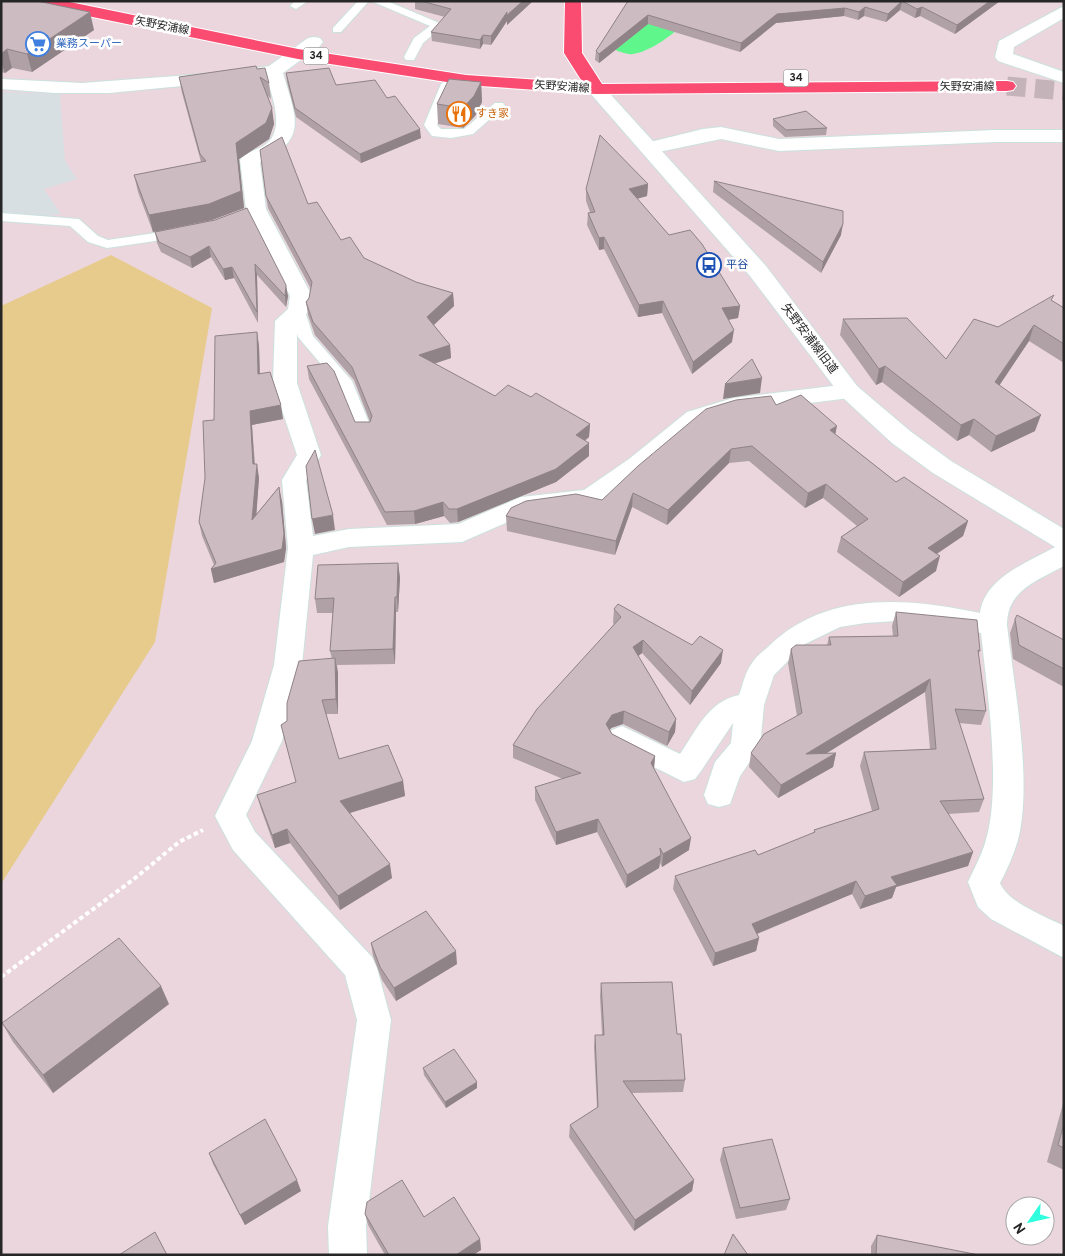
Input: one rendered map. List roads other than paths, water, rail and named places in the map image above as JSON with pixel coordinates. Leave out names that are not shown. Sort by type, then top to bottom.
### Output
[{"type":"main road","name":"矢野安浦線","points":[[39,1],[298,54],[450,78],[1007,86],[624,71]]},
{"type":"main road","name":"矢野安浦線","points":[[119,1],[314,42],[481,68],[570,70]]},
{"type":"main road","points":[[573,1],[573,53],[570,70],[600,80]]},
{"type":"street","points":[[1064,11],[1005,45],[1004,57],[1064,78]]},
{"type":"street","points":[[1,84],[26,88],[141,86],[274,71],[314,42]]},
{"type":"street","points":[[274,71],[286,124],[284,137],[276,147],[250,160],[252,169],[248,212],[301,296],[298,311],[286,321],[284,383],[308,456],[294,480],[301,548],[288,664],[267,742],[230,816],[244,841],[360,968],[374,1020],[346,1226],[348,1255]]},
{"type":"street","name":"矢野安浦線旧道","points":[[600,80],[648,148],[758,271],[849,391],[901,437],[942,467],[990,498],[1064,541]]},
{"type":"street","points":[[648,148],[703,135],[721,133],[779,145],[996,136],[1064,136]]},
{"type":"street","points":[[301,548],[349,538],[462,533],[521,506],[590,498],[638,465],[695,417],[733,406],[849,391]]},
{"type":"street","points":[[1064,554],[1014,583],[1000,596],[994,609],[993,625],[997,653],[1005,765],[1006,819],[995,863],[984,882],[989,896],[1002,908],[1064,943]]},
{"type":"street","points":[[718,795],[726,771],[745,747],[750,705],[762,670],[795,637],[810,628],[835,618],[865,612],[896,612],[993,625]]},
{"type":"street","points":[[622,738],[684,770],[694,759],[718,720],[732,708],[750,705]]},
{"type":"lane","points":[[337,30],[364,1]]},
{"type":"lane","points":[[376,1],[438,25],[418,41],[410,57]]},
{"type":"lane","points":[[450,78],[430,125],[433,130],[457,135],[471,132],[478,127],[483,117],[499,106]]},
{"type":"lane","points":[[1,217],[74,222],[93,239],[107,244],[197,230]]},
{"type":"lane","points":[[298,311],[306,337],[344,381],[364,430]]},
{"type":"waterway","points":[[631,43],[655,29],[687,1]]},
{"type":"tunnel","points":[[1007,86],[1064,91]]},
{"type":"place","name":"業務スーパー","points":[[38,44]]},
{"type":"place","name":"すき家","points":[[459,114]]},
{"type":"place","name":"平谷","points":[[709,265]]}]
